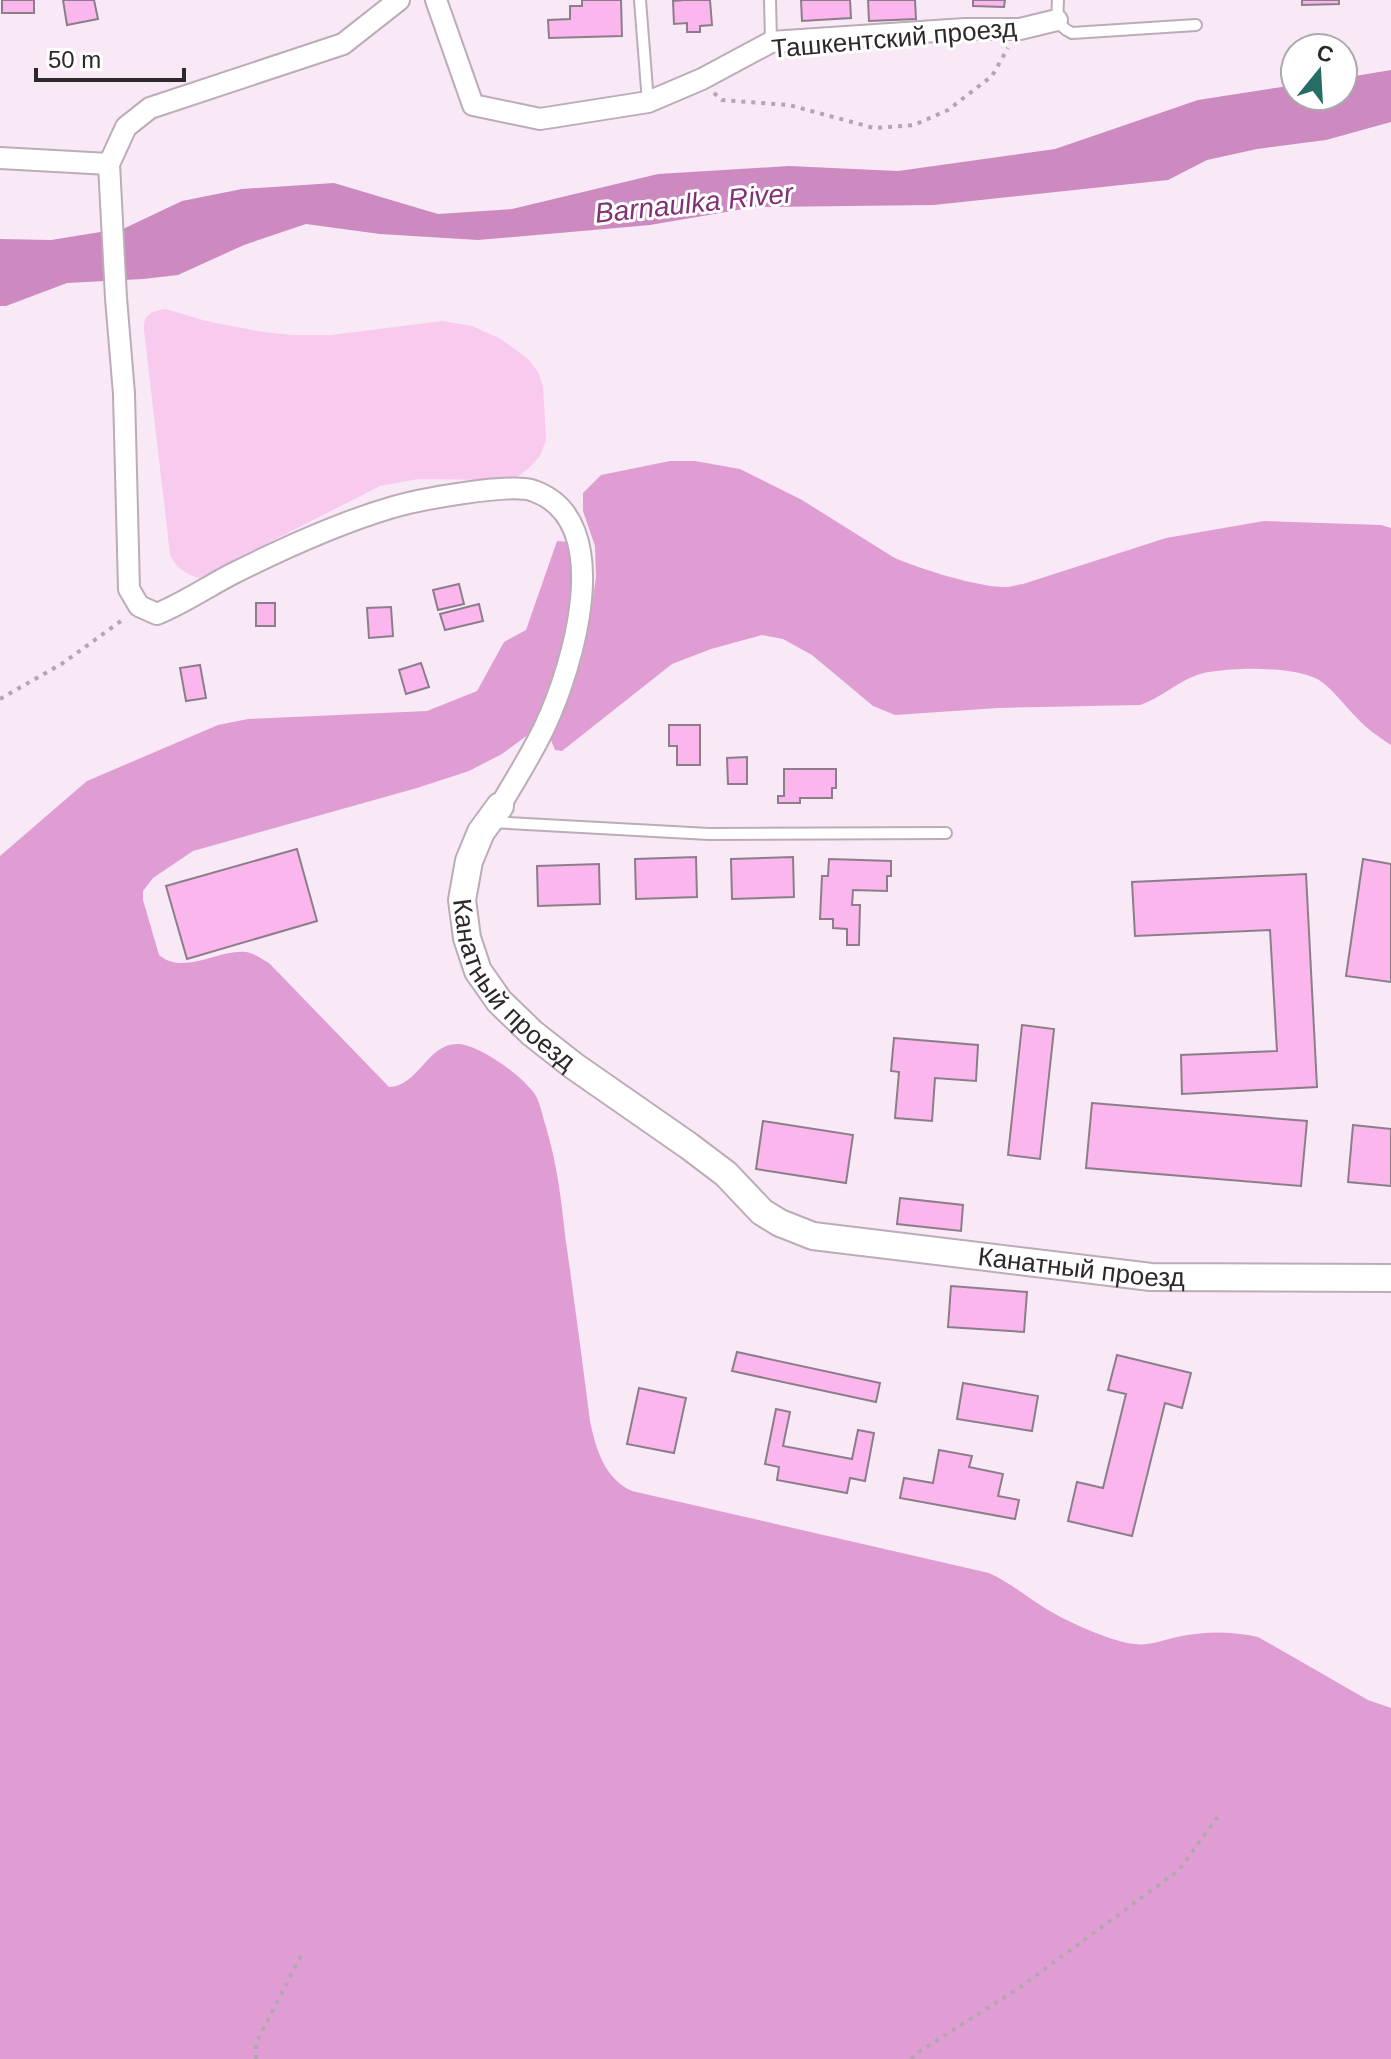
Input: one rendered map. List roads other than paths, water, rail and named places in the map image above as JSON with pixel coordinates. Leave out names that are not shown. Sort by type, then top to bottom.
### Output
[{"type":"street","points":[[0,158],[109,164],[126,127],[150,108],[343,44],[399,0]]},
{"type":"street","name":"Ташкентский проезд","points":[[436,0],[473,105],[540,119],[648,102],[702,79],[771,42],[965,29],[1020,29],[1058,10]]},
{"type":"street","name":"Канатный проезд","points":[[109,164],[124,394],[129,589],[139,606],[157,614],[177,606],[231,574],[321,534],[391,508],[447,497],[510,488],[533,490],[557,504],[575,527],[582,557],[581,597],[566,672],[545,727],[481,832],[469,861],[462,900],[467,938],[478,971],[499,1001],[532,1033],[726,1174],[762,1212],[813,1236],[1151,1277],[1391,1278]]},
{"type":"lane","points":[[640,0],[648,102]]},
{"type":"lane","points":[[770,0],[771,42]]},
{"type":"lane","points":[[1058,10],[1060,26],[1072,33],[1196,25]]},
{"type":"lane","points":[[494,814],[709,834],[946,833]]},
{"type":"water","name":"Barnaulka River","points":[[1391,70],[1391,122],[1326,140],[1257,149],[1207,160],[1168,180],[934,205],[755,207],[650,225],[478,240],[380,234],[306,224],[244,245],[178,275],[67,283],[0,306],[0,239],[51,240],[125,228],[182,201],[242,189],[334,183],[438,214],[512,209],[658,174],[789,166],[898,171],[1055,149],[1198,100],[1279,87],[1279,112],[1359,112],[1359,75]]}]
